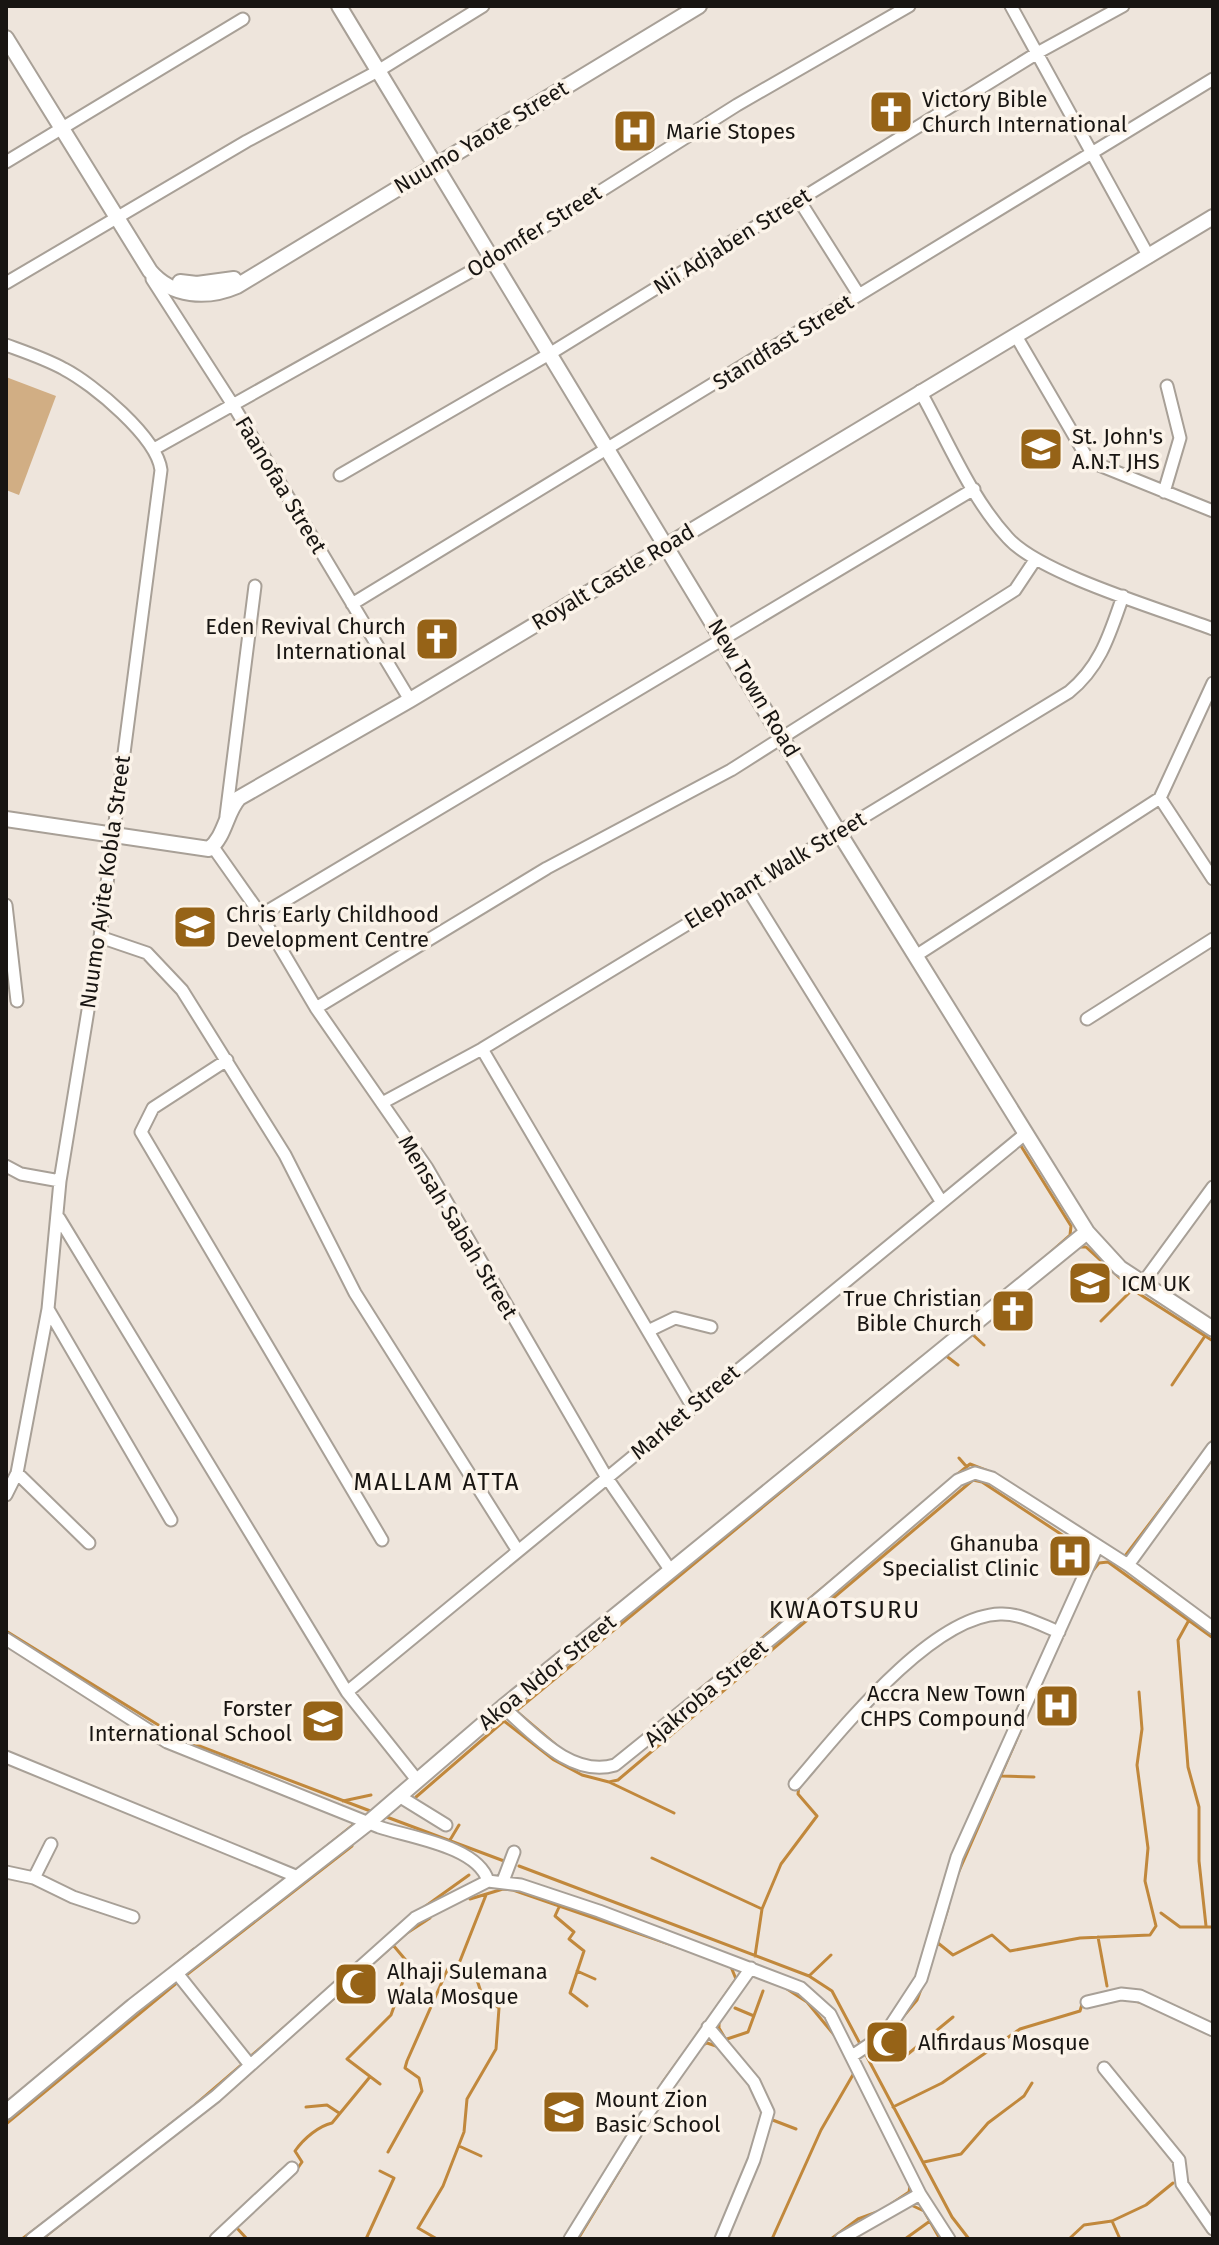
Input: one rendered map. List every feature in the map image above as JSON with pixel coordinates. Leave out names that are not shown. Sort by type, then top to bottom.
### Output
[{"type":"street","name":"New Town Road","points":[[339,6],[838,831],[1087,1232],[1104,1254],[1142,1284],[1213,1329]]},
{"type":"street","points":[[6,283],[247,141],[378,71],[483,6]]},
{"type":"street","name":"Nuumo Yaote Street","points":[[150,271],[171,288],[200,295],[226,291],[699,6]]},
{"type":"street","name":"Odomfer Street","points":[[154,449],[493,259],[737,105],[909,6]]},
{"type":"street","points":[[1011,6],[1093,150],[1149,257]]},
{"type":"street","name":"Nii Adjaben Street","points":[[340,475],[551,353],[1039,52],[1123,6]]},
{"type":"street","points":[[6,162],[243,19]]},
{"type":"street","points":[[6,38],[150,271]]},
{"type":"street","name":"Standfast Street","points":[[352,604],[1213,79]]},
{"type":"street","points":[[799,200],[859,295]]},
{"type":"street","name":"Royalt Castle Road","points":[[213,847],[226,817],[239,798],[410,700],[1213,217]]},
{"type":"street","name":"Nuumo Yaote Street","points":[[143,257],[162,273],[190,284],[221,282],[263,269]]},
{"type":"street","name":"Faanofaa Street","points":[[150,271],[410,700]]},
{"type":"street","points":[[1016,336],[1086,456],[1213,511]]},
{"type":"street","points":[[6,345],[64,369],[93,388],[154,449]]},
{"type":"street","points":[[1164,492],[1180,438],[1167,386]]},
{"type":"street","points":[[920,391],[974,489],[1008,538],[1035,560],[1213,629]]},
{"type":"street","name":"Nuumo Ayite Kobla Street","points":[[6,1495],[17,1473],[48,1309],[60,1181],[100,937],[143,591],[159,491],[160,460],[154,449]]},
{"type":"street","points":[[261,915],[488,776],[725,640],[974,489]]},
{"type":"street","points":[[316,1008],[547,868],[731,770],[781,735],[1015,590],[1035,560]]},
{"type":"street","points":[[226,817],[255,586]]},
{"type":"street","name":"Elephant Walk Street","points":[[382,1103],[482,1049],[1078,684],[1103,654],[1123,596]]},
{"type":"street","points":[[917,955],[1160,798],[1213,683]]},
{"type":"street","points":[[1160,798],[1213,879]]},
{"type":"street","points":[[6,819],[197,849],[213,847]]},
{"type":"street","name":"Mensah Sabah Street","points":[[213,847],[261,915],[316,1008],[450,1203],[481,1266],[607,1478],[671,1571]]},
{"type":"street","points":[[747,888],[941,1201]]},
{"type":"street","points":[[6,905],[17,1001]]},
{"type":"street","points":[[100,937],[147,953],[182,990],[285,1155],[355,1293],[518,1551]]},
{"type":"street","points":[[1087,1019],[1213,939]]},
{"type":"street","points":[[482,1049],[692,1406]]},
{"type":"street","points":[[227,1060],[153,1108],[141,1132],[382,1540]]},
{"type":"street","name":"Market Street","points":[[347,1692],[1025,1134]]},
{"type":"street","points":[[6,1166],[21,1174],[60,1181]]},
{"type":"street","points":[[1142,1284],[1213,1187]]},
{"type":"street","points":[[59,1217],[347,1692],[417,1780]]},
{"type":"street","name":"Akoa Ndor Street","points":[[6,2112],[176,1972],[368,1823],[503,1707],[1087,1232]]},
{"type":"street","points":[[48,1309],[171,1520]]},
{"type":"street","points":[[648,1331],[675,1318],[711,1327]]},
{"type":"street","points":[[1128,1565],[1213,1448]]},
{"type":"street","points":[[17,1473],[89,1543]]},
{"type":"street","name":"Ajakroba Street","points":[[503,1707],[573,1762],[589,1767],[615,1765],[966,1474],[992,1478],[1128,1565],[1213,1628]]},
{"type":"street","points":[[861,2051],[885,2034],[921,1979],[957,1857],[1097,1547]]},
{"type":"street","points":[[795,1784],[849,1721],[901,1668],[953,1629],[972,1619],[998,1614],[1020,1617],[1059,1632]]},
{"type":"street","points":[[6,1639],[167,1742],[368,1823],[412,1834],[460,1854],[478,1864],[488,1881]]},
{"type":"street","points":[[6,1757],[298,1877]]},
{"type":"street","points":[[396,1799],[446,1825]]},
{"type":"street","points":[[34,1878],[51,1844]]},
{"type":"street","points":[[503,1881],[514,1852]]},
{"type":"street","points":[[6,1872],[34,1878],[73,1897],[133,1917]]},
{"type":"street","points":[[32,2239],[216,2096],[415,1918],[488,1881],[503,1881],[599,1911],[801,1988],[815,1998],[861,2051],[920,2194],[949,2239]]},
{"type":"street","points":[[570,2239],[640,2125],[751,1968]]},
{"type":"street","points":[[176,1972],[250,2065]]},
{"type":"street","points":[[1087,2002],[1121,1994],[1140,1996],[1174,2009],[1213,2030]]},
{"type":"street","points":[[708,2027],[754,2082],[768,2112],[754,2160],[721,2239]]},
{"type":"street","points":[[1104,2068],[1179,2160],[1182,2184],[1213,2229]]},
{"type":"street","points":[[216,2239],[292,2168]]},
{"type":"street","points":[[841,2239],[920,2194]]},
{"type":"shaded area","points":[[6,377],[56,396],[19,495],[6,490]]},
{"type":"waterway","points":[[1021,1146],[1071,1226],[1070,1235],[1043,1259]]},
{"type":"waterway","points":[[1076,1247],[1086,1247],[1133,1290],[1213,1341]]},
{"type":"waterway","points":[[1101,1321],[1132,1290]]},
{"type":"waterway","points":[[972,1334],[984,1345]]},
{"type":"waterway","points":[[1172,1385],[1205,1336]]},
{"type":"waterway","points":[[945,1355],[958,1365]]},
{"type":"waterway","points":[[754,1494],[922,1357]]},
{"type":"waterway","points":[[556,1745],[516,1711],[920,1377]]},
{"type":"waterway","points":[[1125,1556],[1213,1440]]},
{"type":"waterway","points":[[959,1458],[966,1466]]},
{"type":"waterway","points":[[1183,1499],[1213,1458]]},
{"type":"waterway","points":[[954,1477],[970,1464],[988,1471]]},
{"type":"waterway","points":[[609,1782],[618,1780],[973,1480],[982,1482],[1085,1550]]},
{"type":"waterway","points":[[890,1531],[915,1510]]},
{"type":"waterway","points":[[693,1695],[860,1557]]},
{"type":"waterway","points":[[1090,1574],[1099,1563],[1108,1562],[1213,1638]]},
{"type":"waterway","points":[[1133,1562],[1175,1593]]},
{"type":"waterway","points":[[1189,1620],[1178,1640],[1188,1767],[1199,1807],[1199,1861],[1206,1926]]},
{"type":"waterway","points":[[6,1631],[181,1739],[373,1812]]},
{"type":"waterway","points":[[1041,1684],[1059,1643]]},
{"type":"waterway","points":[[938,1943],[953,1955],[992,1935],[1010,1951],[1080,1938],[1150,1935],[1156,1926],[1145,1881],[1148,1848],[1137,1765],[1142,1729],[1139,1692]]},
{"type":"waterway","points":[[416,1797],[504,1721],[554,1760],[582,1775],[609,1782],[674,1813]]},
{"type":"waterway","points":[[956,1878],[1022,1727]]},
{"type":"waterway","points":[[955,1849],[994,1762]]},
{"type":"waterway","points":[[1002,1776],[1034,1777]]},
{"type":"waterway","points":[[755,1956],[762,1909],[781,1864],[817,1816],[798,1794],[799,1785]]},
{"type":"waterway","points":[[343,1801],[371,1795]]},
{"type":"waterway","points":[[384,1816],[504,1861]]},
{"type":"waterway","points":[[311,1859],[358,1821]]},
{"type":"waterway","points":[[450,1840],[459,1825]]},
{"type":"waterway","points":[[185,1976],[352,1846]]},
{"type":"waterway","points":[[652,1858],[762,1909]]},
{"type":"waterway","points":[[519,1866],[809,1976],[832,1991],[952,2217],[969,2239]]},
{"type":"waterway","points":[[423,1908],[469,1875]]},
{"type":"waterway","points":[[470,1899],[503,1889],[513,1890],[698,1954]]},
{"type":"waterway","points":[[458,1966],[486,1895]]},
{"type":"waterway","points":[[560,1905],[555,1916],[574,1932],[569,1939],[584,1951],[570,1993],[587,2006]]},
{"type":"waterway","points":[[935,1950],[948,1908]]},
{"type":"waterway","points":[[1161,1913],[1180,1927],[1213,1927]]},
{"type":"waterway","points":[[323,2008],[407,1933],[430,1918]]},
{"type":"waterway","points":[[1098,1937],[1107,1986]]},
{"type":"waterway","points":[[380,2084],[347,2059],[391,2015],[409,1964],[393,1945]]},
{"type":"waterway","points":[[172,1967],[194,1949]]},
{"type":"waterway","points":[[809,1976],[831,1955]]},
{"type":"waterway","points":[[388,2152],[422,2091],[419,2078],[405,2068],[407,2061],[449,1966],[458,1966]]},
{"type":"waterway","points":[[437,2239],[418,2228],[443,2186],[464,2132],[467,2099],[496,2049],[499,2008],[482,1995],[476,1977],[458,1966]]},
{"type":"waterway","points":[[696,2037],[736,1979],[731,1967]]},
{"type":"waterway","points":[[577,1971],[595,1979]]},
{"type":"waterway","points":[[6,2124],[179,1981]]},
{"type":"waterway","points":[[902,2018],[917,2000],[923,1984]]},
{"type":"waterway","points":[[787,1989],[807,2002],[835,2036]]},
{"type":"waterway","points":[[727,2039],[748,2032],[763,1991]]},
{"type":"waterway","points":[[1132,2000],[1146,2004]]},
{"type":"waterway","points":[[893,2107],[942,2083],[1020,2029],[1080,2011],[1083,2001]]},
{"type":"waterway","points":[[735,2008],[754,2016]]},
{"type":"waterway","points":[[1188,2012],[1206,2021]]},
{"type":"waterway","points":[[908,2054],[953,2017]]},
{"type":"waterway","points":[[719,2020],[719,2028],[729,2045]]},
{"type":"waterway","points":[[250,2057],[287,2025]]},
{"type":"waterway","points":[[869,2057],[885,2040]]},
{"type":"waterway","points":[[701,2046],[707,2043],[719,2047]]},
{"type":"waterway","points":[[663,2082],[682,2056]]},
{"type":"waterway","points":[[196,2104],[245,2062]]},
{"type":"waterway","points":[[772,2239],[821,2130],[854,2073]]},
{"type":"waterway","points":[[295,2172],[302,2162],[295,2151],[307,2137],[332,2123],[369,2078]]},
{"type":"waterway","points":[[924,2162],[961,2154],[988,2123],[1024,2096],[1032,2083]]},
{"type":"waterway","points":[[306,2107],[327,2105],[339,2113]]},
{"type":"waterway","points":[[139,2149],[190,2109]]},
{"type":"waterway","points":[[770,2119],[796,2129]]},
{"type":"waterway","points":[[578,2239],[647,2125]]},
{"type":"waterway","points":[[459,2146],[481,2156]]},
{"type":"waterway","points":[[268,2183],[280,2171]]},
{"type":"waterway","points":[[366,2239],[394,2178],[380,2171]]},
{"type":"waterway","points":[[1069,2239],[1084,2225],[1112,2221],[1146,2205],[1173,2183]]},
{"type":"waterway","points":[[891,2204],[909,2192],[910,2186]]},
{"type":"waterway","points":[[60,2210],[83,2193]]},
{"type":"waterway","points":[[911,2205],[924,2211],[940,2239]]},
{"type":"waterway","points":[[831,2239],[858,2219],[877,2212]]},
{"type":"waterway","points":[[42,2239],[67,2219]]},
{"type":"waterway","points":[[905,2239],[930,2221]]},
{"type":"waterway","points":[[1112,2221],[1120,2239]]},
{"type":"waterway","points":[[22,2239],[45,2222]]},
{"type":"waterway","points":[[236,2227],[247,2239]]},
{"type":"place","name":"Victory Bible Church International","points":[[891,112]]},
{"type":"place","name":"Marie Stopes","points":[[635,131]]},
{"type":"place","name":"St. John's A.N.T JHS","points":[[1041,449]]},
{"type":"place","name":"Eden Revival Church International","points":[[437,639]]},
{"type":"place","name":"Chris Early Childhood Development Centre","points":[[195,927]]},
{"type":"place","name":"ICM UK","points":[[1090,1283]]},
{"type":"place","name":"True Christian Bible Church","points":[[1013,1311]]},
{"type":"place","name":"Ghanuba Specialist Clinic","points":[[1070,1556]]},
{"type":"place","name":"Accra New Town CHPS Compound","points":[[1057,1706]]},
{"type":"place","name":"Forster International School","points":[[323,1721]]},
{"type":"place","name":"Alhaji Sulemana Wala Mosque","points":[[356,1984]]},
{"type":"place","name":"Alfirdaus Mosque","points":[[887,2042]]},
{"type":"place","name":"Mount Zion Basic School","points":[[564,2112]]},
{"type":"district","name":"MALLAM ATTA","points":[[437,1482]]},
{"type":"district","name":"KWAOTSURU","points":[[845,1610]]}]
